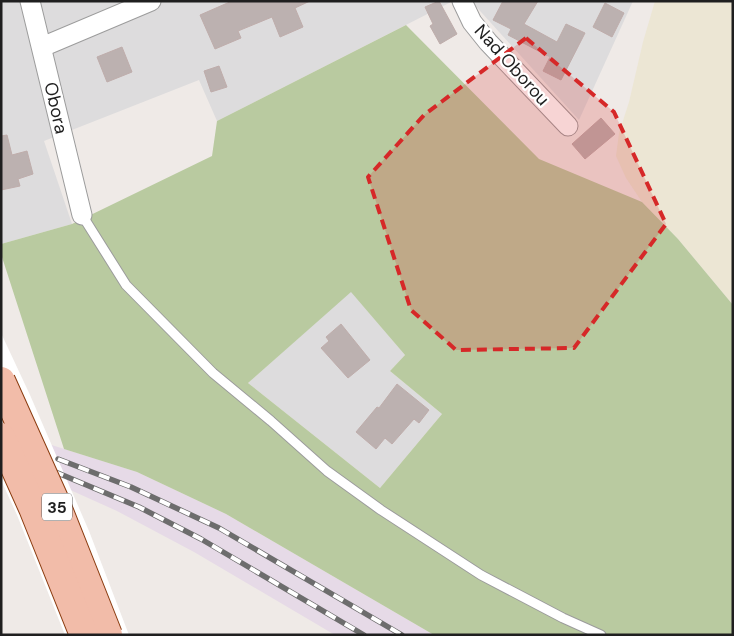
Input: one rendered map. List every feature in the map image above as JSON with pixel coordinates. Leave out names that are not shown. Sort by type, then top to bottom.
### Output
[{"type":"main road","name":"35","points":[[1,381],[54,499],[108,635]]},
{"type":"main road","name":"35","points":[[1,437],[33,508],[84,635]]},
{"type":"street","name":"Obora","points":[[30,1],[82,215]]},
{"type":"street","points":[[42,47],[151,1]]},
{"type":"street","name":"Nad Oborou","points":[[462,1],[472,22],[483,35],[568,126]]},
{"type":"lane","points":[[82,215],[126,285],[213,373],[327,471],[381,510],[481,575],[563,618],[601,635]]},
{"type":"highlighted area","points":[[526,38],[614,112],[666,224],[574,348],[456,350],[411,310],[368,177],[424,115]]},
{"type":"shaded area","points":[[1,1],[453,1],[217,121],[199,80],[44,141],[72,224],[1,244]]},
{"type":"shaded area","points":[[471,1],[633,1],[579,120]]},
{"type":"shaded area","points":[[655,1],[733,1],[733,305],[678,239],[642,202],[626,178],[616,156],[619,133]]},
{"type":"shaded area","points":[[351,291],[405,355],[390,371],[442,414],[380,488],[248,383]]},
{"type":"shaded area","points":[[39,441],[137,472],[226,514],[434,635],[335,635],[194,552],[117,511],[57,484]]},
{"type":"green space","points":[[406,25],[539,159],[642,202],[678,239],[733,305],[733,635],[434,635],[226,514],[137,472],[64,449],[1,254],[1,244],[72,224],[212,156],[217,121]],"holes":[[[351,292],[405,355],[390,371],[442,414],[380,488],[248,383]]]},
{"type":"pier","points":[[1,333],[89,531],[129,635],[65,635],[1,480]]},
{"type":"building","points":[[232,1],[310,1],[295,8],[303,27],[280,37],[272,17],[238,31],[241,38],[215,49],[200,15]]},
{"type":"building","points":[[439,1],[457,34],[440,44],[430,26],[433,24],[425,7]]},
{"type":"building","points":[[503,1],[538,1],[524,24],[557,42],[566,24],[585,33],[561,80],[543,71],[550,57],[508,35],[511,29],[493,20]]},
{"type":"building","points":[[605,3],[624,13],[612,37],[593,27]]},
{"type":"building","points":[[122,47],[132,72],[107,82],[97,57]]},
{"type":"building","points":[[219,66],[227,87],[211,92],[204,71]]},
{"type":"building","points":[[601,118],[615,134],[585,159],[572,144]]},
{"type":"building","points":[[7,135],[12,155],[27,151],[33,174],[18,179],[20,186],[1,190],[1,136]]},
{"type":"building","points":[[341,324],[370,360],[348,378],[321,348],[329,341],[326,337]]},
{"type":"building","points":[[397,384],[429,410],[419,423],[414,419],[392,444],[385,438],[376,449],[356,432],[377,407],[379,408]]},
{"type":"railway","points":[[58,459],[131,487],[219,528],[402,635]]},
{"type":"railway","points":[[53,471],[139,507],[201,539],[364,635]]}]
